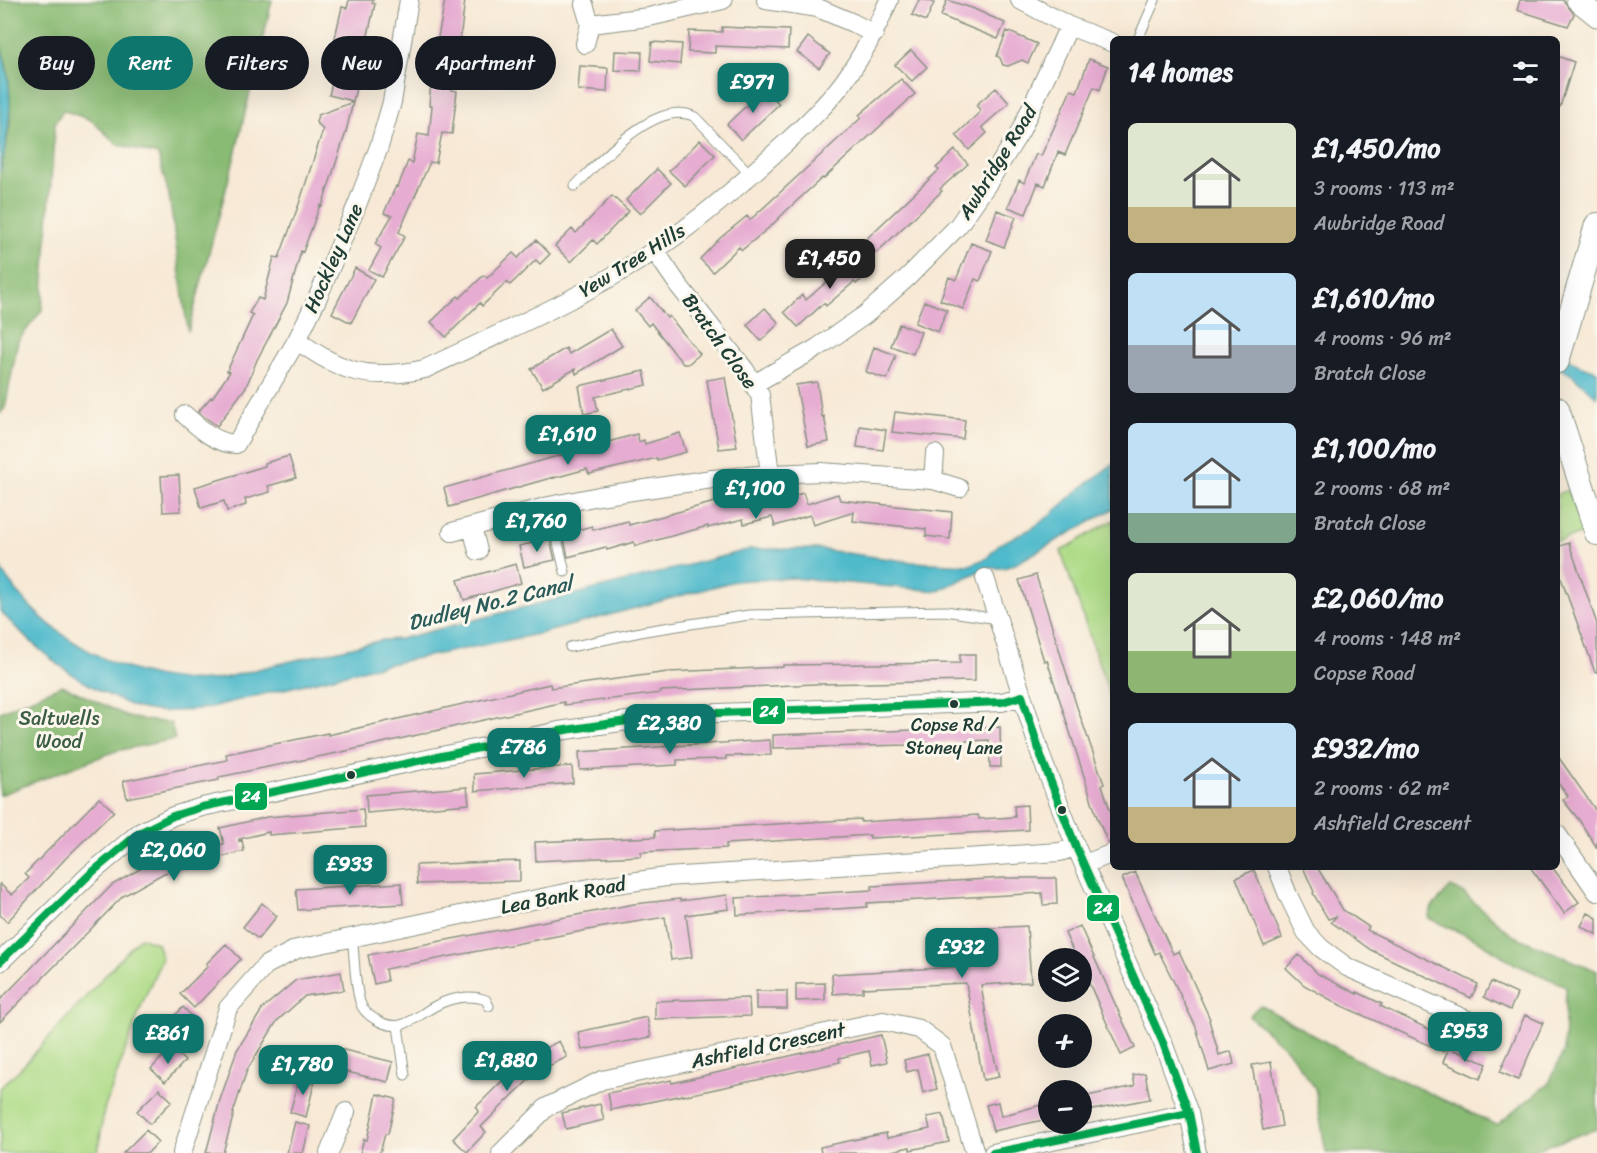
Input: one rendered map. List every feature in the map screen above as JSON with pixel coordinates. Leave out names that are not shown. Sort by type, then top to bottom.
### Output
[{"type":"main road","points":[[1560,346],[1565,322],[1597,225]]},
{"type":"main road","points":[[1560,418],[1597,533]]},
{"type":"street","name":"Hockley Lane","points":[[186,415],[214,438],[227,444],[236,444],[297,340],[341,243],[379,147],[392,102],[409,0]]},
{"type":"street","points":[[590,24],[649,17],[723,0]]},
{"type":"street","points":[[766,0],[818,8],[874,34]]},
{"type":"street","name":"Yew Tree Hills","points":[[297,340],[321,358],[360,374],[401,374],[425,369],[580,294],[655,251],[721,201],[794,136],[845,80],[874,34],[889,0]]},
{"type":"street","points":[[1020,0],[1069,26],[1110,43]]},
{"type":"street","points":[[1577,0],[1597,16]]},
{"type":"street","points":[[584,4],[590,24],[585,44]]},
{"type":"street","name":"Awbridge Road","points":[[754,384],[817,348],[865,315],[908,277],[958,226],[1020,132],[1069,26]]},
{"type":"street","name":"Bratch Close","points":[[655,251],[679,286],[745,370],[760,395],[770,474]]},
{"type":"street","points":[[933,480],[935,454]]},
{"type":"street","points":[[452,532],[599,495],[712,479],[821,472],[933,480],[959,488]]},
{"type":"street","points":[[472,527],[478,552]]},
{"type":"street","points":[[985,578],[1042,759],[1076,847],[1163,1043],[1189,1113],[1197,1153]]},
{"type":"street","points":[[3,954],[88,875],[139,833],[173,816],[202,807],[559,730],[692,714],[1002,702],[1022,696]]},
{"type":"street","points":[[1560,838],[1597,892]]},
{"type":"street","name":"Lea Bank Road","points":[[182,1153],[228,1008],[237,995],[266,965],[297,949],[595,887],[666,877],[1060,852],[1076,847]]},
{"type":"street","points":[[1085,864],[1110,854]]},
{"type":"street","points":[[1278,870],[1306,932],[1321,948],[1347,967],[1483,1028]]},
{"type":"street","name":"Ashfield Crescent","points":[[501,1153],[547,1107],[602,1080],[883,1021],[919,1029],[942,1046],[975,1153]]},
{"type":"street","points":[[329,1153],[346,1112]]},
{"type":"street","points":[[993,1153],[1189,1113]]},
{"type":"lane","points":[[1139,36],[1155,0]]},
{"type":"lane","points":[[575,186],[622,139],[670,113],[685,112],[695,117],[751,175]]},
{"type":"lane","points":[[549,506],[565,572]]},
{"type":"lane","points":[[570,647],[645,631],[749,615],[945,611],[998,619]]},
{"type":"lane","points":[[352,938],[361,1004],[368,1015],[377,1021],[398,1026],[416,1020],[437,1005],[470,996],[486,1000],[489,1006]]},
{"type":"lane","points":[[398,1026],[405,1075]]},
{"type":"green space","points":[[0,0],[272,0],[263,36],[205,36],[205,90],[251,90],[188,332],[169,195],[158,155],[117,144],[91,120],[63,110],[55,123],[42,310],[18,341],[5,408],[0,414],[0,173],[10,125],[9,82],[0,44]]},
{"type":"green space","points":[[1569,490],[1583,533],[1560,541],[1560,493]]},
{"type":"green space","points":[[1110,522],[1110,696],[1061,551]]},
{"type":"green space","name":"Saltwells Wood","points":[[62,685],[131,718],[171,723],[175,739],[116,751],[0,795],[0,712]]},
{"type":"green space","points":[[1451,887],[1463,893],[1512,935],[1597,971],[1597,1129],[1526,1153],[1326,1153],[1315,1088],[1288,1050],[1249,1016],[1260,1005],[1354,1058],[1497,1125],[1549,1083],[1564,1050],[1566,986],[1515,964],[1479,941],[1428,918],[1432,907]]},
{"type":"green space","points":[[140,937],[157,943],[162,958],[142,1004],[104,1110],[98,1153],[0,1153],[0,1088],[23,1066]]},
{"type":"water","points":[[0,44],[8,78],[10,109],[0,173]]},
{"type":"water","points":[[1560,353],[1579,365],[1597,371],[1597,397],[1560,368]]},
{"type":"water","points":[[1110,466],[1110,511],[1015,564],[1004,568],[986,568],[938,591],[793,578],[735,581],[543,633],[374,667],[207,708],[159,711],[126,704],[84,682],[54,661],[26,638],[0,611],[0,568],[18,593],[39,615],[63,635],[90,651],[118,665],[148,674],[178,679],[209,680],[383,640],[400,639],[751,549],[817,549],[912,562],[970,565],[987,558],[999,544],[1031,529]]},
{"type":"building","points":[[349,0],[373,0],[372,3],[375,4],[368,36],[335,36],[342,7],[347,8]]},
{"type":"building","points":[[445,0],[465,0],[460,36],[438,36]]},
{"type":"building","points":[[919,0],[934,3],[926,21],[912,15]]},
{"type":"building","points":[[947,0],[1005,23],[998,39],[941,16]]},
{"type":"building","points":[[1520,0],[1563,0],[1574,14],[1568,26],[1517,10]]},
{"type":"building","points":[[722,27],[789,30],[788,49],[715,46],[715,53],[688,52],[689,31],[722,32]]},
{"type":"building","points":[[1007,31],[1037,44],[1028,63],[1022,60],[1008,66],[1003,65],[997,56]]},
{"type":"building","points":[[808,37],[830,54],[819,68],[797,52]]},
{"type":"building","points":[[652,42],[682,44],[680,64],[650,61]]},
{"type":"building","points":[[911,50],[927,67],[912,81],[895,65]]},
{"type":"building","points":[[615,51],[642,52],[641,71],[614,70]]},
{"type":"building","points":[[1560,57],[1574,62],[1560,107]]},
{"type":"building","points":[[1089,59],[1108,66],[1100,90],[1094,87],[1065,155],[1058,152],[1045,186],[1038,183],[1026,214],[1008,207],[1019,180],[1024,183],[1036,154],[1041,156],[1071,90],[1077,92]]},
{"type":"building","points":[[580,66],[608,68],[607,92],[578,90]]},
{"type":"building","points":[[901,79],[915,94],[771,226],[742,250],[739,247],[713,272],[700,259],[719,239],[747,216],[750,220],[861,118],[859,115]]},
{"type":"building","points":[[765,88],[779,104],[741,140],[727,124]]},
{"type":"building","points":[[996,88],[1009,103],[982,127],[987,133],[969,150],[956,135],[981,111],[976,105]]},
{"type":"building","points":[[330,90],[355,90],[353,101],[329,95]]},
{"type":"building","points":[[430,90],[457,91],[452,134],[442,133],[436,163],[430,162],[399,232],[405,236],[382,277],[369,270],[381,248],[375,244],[392,216],[384,213],[396,186],[398,187],[408,161],[412,163],[418,134],[429,136],[432,106],[429,106]]},
{"type":"building","points":[[353,102],[346,132],[322,206],[320,205],[303,252],[301,251],[287,303],[257,360],[246,387],[217,426],[198,412],[212,398],[230,372],[227,371],[253,315],[249,313],[258,298],[263,300],[274,257],[279,258],[323,130],[316,122],[318,115]]},
{"type":"building","points":[[700,140],[715,155],[685,186],[669,171]]},
{"type":"building","points":[[955,150],[968,164],[876,253],[864,241],[939,170],[936,168]]},
{"type":"building","points":[[657,169],[671,183],[640,214],[626,200]]},
{"type":"building","points":[[612,196],[629,211],[597,244],[593,240],[571,262],[555,246],[572,229],[576,233]]},
{"type":"building","points":[[997,210],[1016,217],[1004,247],[986,240]]},
{"type":"building","points":[[536,240],[550,254],[540,264],[536,260],[510,285],[507,282],[482,306],[480,303],[446,337],[431,322],[484,275],[487,278],[513,253],[518,258]]},
{"type":"building","points":[[971,243],[992,251],[980,281],[975,279],[963,309],[940,300],[949,277],[956,280]]},
{"type":"building","points":[[861,252],[875,268],[856,284],[854,282],[826,306],[824,303],[798,327],[784,312],[802,295],[806,300]]},
{"type":"building","points":[[355,268],[374,279],[351,323],[332,313]]},
{"type":"building","points":[[650,297],[700,354],[688,364],[683,364],[651,323],[648,326],[635,310]]},
{"type":"building","points":[[924,301],[947,310],[938,332],[915,323]]},
{"type":"building","points":[[765,308],[779,323],[761,341],[747,325]]},
{"type":"building","points":[[899,324],[921,332],[913,354],[891,346]]},
{"type":"building","points":[[611,329],[622,346],[576,374],[575,369],[543,388],[531,369],[566,348],[569,354]]},
{"type":"building","points":[[874,347],[896,355],[887,379],[866,372]]},
{"type":"building","points":[[644,371],[647,385],[595,397],[598,411],[584,414],[579,386]]},
{"type":"building","points":[[725,377],[737,447],[719,449],[707,380]]},
{"type":"building","points":[[817,382],[822,417],[824,416],[829,442],[808,446],[796,385]]},
{"type":"building","points":[[895,412],[965,420],[963,439],[892,432]]},
{"type":"building","points":[[860,426],[886,430],[883,450],[857,447]]},
{"type":"building","points":[[680,433],[686,452],[589,474],[587,469],[449,507],[444,488],[637,434],[639,442],[644,440],[645,444]]},
{"type":"building","points":[[289,456],[296,478],[268,486],[270,492],[245,499],[246,505],[227,511],[224,501],[201,508],[195,487],[265,466],[265,463]]},
{"type":"building","points":[[179,475],[181,511],[163,512],[161,476]]},
{"type":"building","points":[[803,493],[807,504],[838,494],[840,500],[952,512],[950,539],[926,536],[926,529],[853,521],[854,512],[813,525],[810,515],[775,526],[772,517],[744,524],[743,519],[635,546],[634,542],[607,550],[606,547],[568,557],[563,534],[592,526],[593,530],[628,521],[629,525],[730,498],[732,505],[766,496],[768,504]]},
{"type":"building","points":[[550,539],[555,560],[524,567],[519,546]]},
{"type":"building","points":[[1569,543],[1597,624],[1597,672],[1595,672],[1560,575],[1560,546]]},
{"type":"building","points":[[516,564],[521,583],[464,600],[458,580]]},
{"type":"building","points":[[1036,575],[1077,707],[1104,784],[1102,785],[1110,810],[1110,843],[1108,843],[1097,817],[1019,580]]},
{"type":"building","points":[[960,654],[975,654],[975,681],[815,684],[660,691],[661,693],[564,705],[564,702],[219,777],[219,780],[127,798],[123,781],[227,760],[226,754],[328,733],[328,735],[550,684],[551,688],[668,672],[783,667],[783,665],[960,663]]},
{"type":"building","points":[[1000,727],[1001,767],[990,767],[989,740],[909,745],[773,748],[773,735]]},
{"type":"building","points":[[770,740],[771,755],[677,760],[677,765],[580,770],[579,752]]},
{"type":"building","points":[[1560,759],[1597,812],[1597,848],[1563,800],[1568,796],[1560,786]]},
{"type":"building","points":[[572,766],[573,783],[475,791],[474,774]]},
{"type":"building","points":[[467,787],[469,804],[367,813],[366,795]]},
{"type":"building","points":[[99,798],[114,811],[65,859],[7,922],[0,915],[0,884],[12,895],[29,878],[25,874]]},
{"type":"building","points":[[1027,805],[1028,830],[870,838],[870,835],[726,844],[726,848],[641,852],[641,856],[536,861],[535,842],[655,837],[655,831],[861,819],[861,822],[978,815],[979,819],[1015,817],[1014,806]]},
{"type":"building","points":[[363,809],[365,827],[269,835],[269,832],[239,839],[239,841],[242,840],[244,851],[209,860],[209,863],[164,873],[123,896],[0,1022],[0,1000],[112,885],[159,858],[224,844],[220,828],[267,817]]},
{"type":"building","points":[[520,861],[520,881],[417,884],[416,865]]},
{"type":"building","points":[[1254,870],[1282,938],[1264,946],[1236,878]]},
{"type":"building","points":[[1304,870],[1319,870],[1343,910],[1369,927],[1367,930],[1478,984],[1471,998],[1371,950],[1331,922],[1337,916],[1328,919]]},
{"type":"building","points":[[1532,870],[1554,870],[1579,902],[1564,913]]},
{"type":"building","points":[[1135,872],[1173,954],[1179,951],[1210,1019],[1219,1055],[1231,1051],[1234,1064],[1209,1071],[1196,1027],[1159,952],[1155,954],[1122,878]]},
{"type":"building","points":[[1004,878],[1056,878],[1057,904],[1043,905],[1042,893],[867,903],[867,907],[737,915],[736,898],[872,890],[872,886]]},
{"type":"building","points":[[401,883],[403,904],[298,910],[296,889]]},
{"type":"building","points":[[727,895],[729,909],[686,915],[692,957],[671,960],[665,917],[385,969],[387,981],[374,984],[368,955],[634,904]]},
{"type":"building","points":[[262,903],[277,916],[258,939],[243,927]]},
{"type":"building","points":[[1588,913],[1597,918],[1597,935],[1581,926]]},
{"type":"building","points":[[1027,926],[1031,982],[981,985],[999,1077],[983,1080],[966,983],[863,988],[863,992],[833,994],[832,974],[976,966],[974,929]]},
{"type":"building","points":[[1080,926],[1090,948],[1072,948],[1065,933]]},
{"type":"building","points":[[226,944],[241,959],[194,1008],[180,994]]},
{"type":"building","points":[[1092,953],[1135,1048],[1121,1055],[1092,990]]},
{"type":"building","points":[[1299,955],[1318,974],[1450,1039],[1444,1052],[1340,1005],[1304,985],[1286,968]]},
{"type":"building","points":[[341,972],[344,990],[305,996],[277,1021],[247,1070],[223,1153],[206,1153],[220,1100],[237,1050],[263,1008],[296,980]]},
{"type":"building","points":[[1491,982],[1517,994],[1510,1010],[1484,997]]},
{"type":"building","points":[[825,983],[825,1000],[796,1001],[796,984]]},
{"type":"building","points":[[756,991],[787,991],[787,1009],[756,1009]]},
{"type":"building","points":[[749,998],[750,1016],[655,1019],[655,1001]]},
{"type":"building","points":[[183,1007],[197,1022],[177,1043],[162,1029]]},
{"type":"building","points":[[1525,1015],[1543,1023],[1518,1080],[1500,1072]]},
{"type":"building","points":[[647,1017],[651,1037],[582,1050],[578,1032]]},
{"type":"building","points":[[881,1035],[887,1062],[872,1065],[869,1051],[839,1058],[840,1062],[611,1110],[608,1093],[671,1080],[672,1083]]},
{"type":"building","points":[[559,1041],[567,1057],[537,1072],[481,1127],[486,1132],[467,1152],[453,1139],[479,1111],[476,1107],[524,1059]]},
{"type":"building","points":[[324,1045],[393,1062],[388,1082],[319,1065]]},
{"type":"building","points":[[171,1048],[185,1061],[165,1082],[151,1069]]},
{"type":"building","points":[[1449,1048],[1487,1064],[1480,1079],[1443,1062]]},
{"type":"building","points":[[928,1054],[937,1089],[923,1093],[918,1069],[907,1072],[904,1060]]},
{"type":"building","points":[[1271,1062],[1282,1126],[1263,1130],[1252,1065]]},
{"type":"building","points":[[1145,1073],[1150,1099],[1092,1110],[1092,1095],[1135,1086],[1133,1075]]},
{"type":"building","points":[[300,1076],[315,1080],[306,1117],[290,1112]]},
{"type":"building","points":[[159,1089],[172,1101],[150,1124],[137,1111]]},
{"type":"building","points":[[377,1094],[396,1099],[388,1134],[385,1134],[380,1153],[360,1153],[364,1139],[367,1140]]},
{"type":"building","points":[[998,1102],[1001,1116],[1038,1106],[1038,1121],[993,1131],[986,1105]]},
{"type":"building","points":[[600,1104],[604,1120],[566,1129],[562,1113]]},
{"type":"building","points":[[943,1114],[949,1142],[882,1153],[821,1153],[820,1147],[886,1133],[887,1138],[930,1129],[927,1117]]},
{"type":"building","points":[[295,1122],[310,1126],[303,1153],[287,1153]]},
{"type":"building","points":[[146,1130],[158,1142],[148,1153],[123,1153]]},
{"type":"transit line","name":"24","points":[[0,962],[89,875],[139,833],[173,816],[202,807],[559,731],[627,721],[692,714],[1002,702],[1022,696],[1042,759],[1076,847],[1163,1043],[1189,1113],[1197,1153]]},
{"type":"transit line","name":"24","points":[[993,1153],[1189,1113]]},
{"type":"place","name":"Copse Rd / Stoney Lane","points":[[954,704]]},
{"type":"water label","name":"Dudley No.2 Canal","points":[[490,603]]}]
